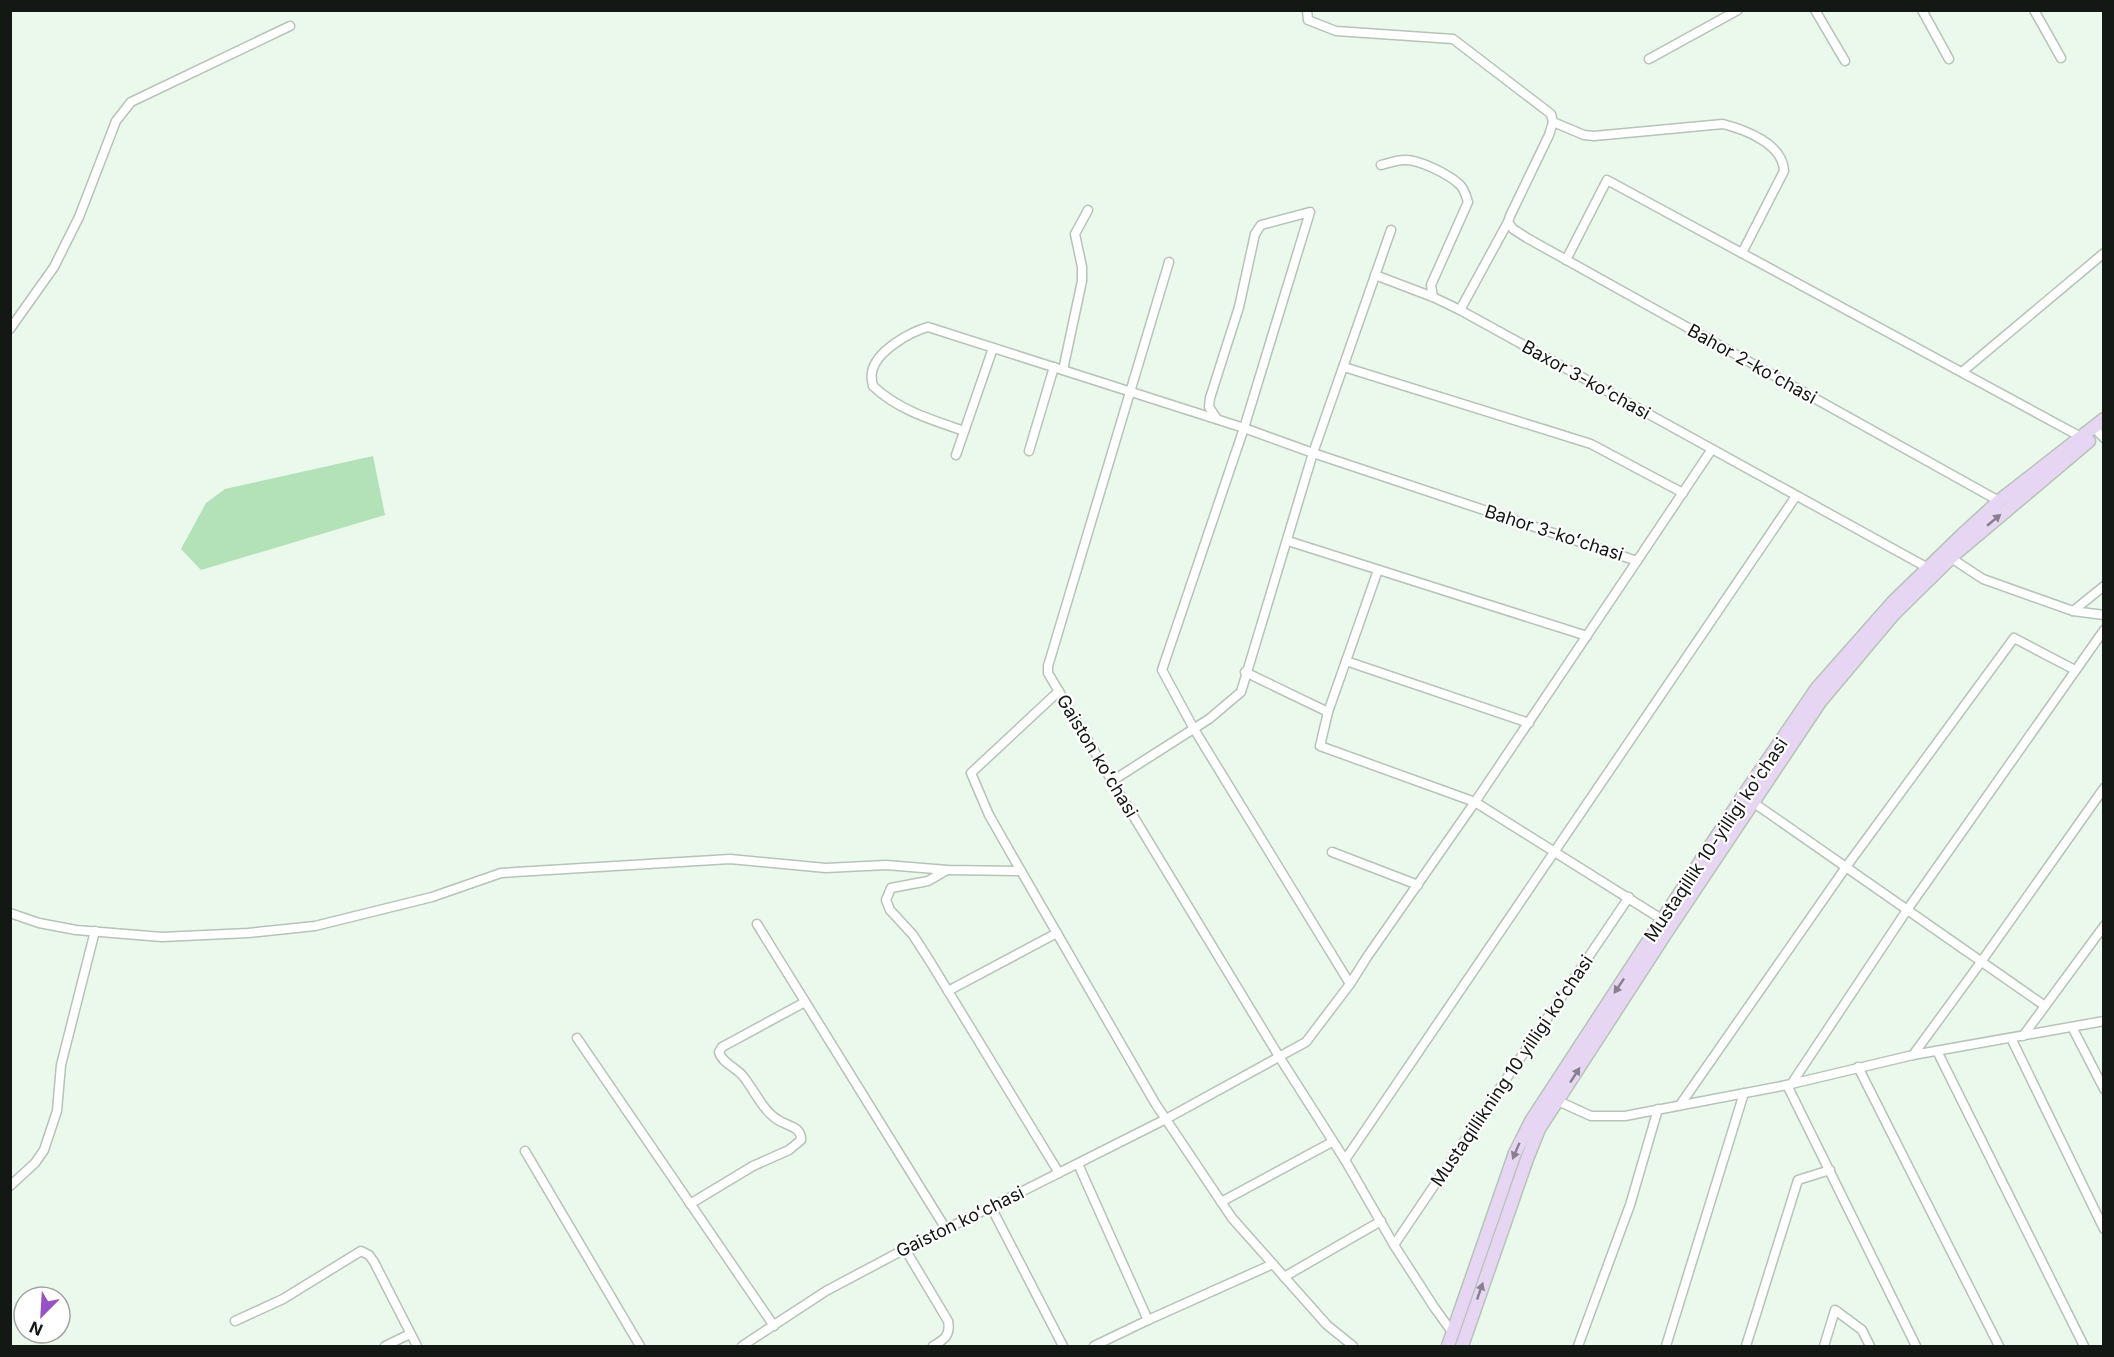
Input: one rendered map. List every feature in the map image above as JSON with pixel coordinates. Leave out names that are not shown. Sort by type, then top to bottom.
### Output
[{"type":"main road","name":"Mustaqillik 10-yilligi ko'chasi","points":[[1448,1347],[1515,1153],[1531,1121],[1741,799],[1817,688],[1893,602],[1999,501],[2103,419]]},
{"type":"main road","name":"Mustaqillik 10-yilligi ko'chasi","points":[[1462,1347],[1539,1129],[1820,702],[1894,614],[1950,558],[2102,433]]},
{"type":"street","points":[[1307,10],[1308,20],[1336,31],[1453,39],[1551,114],[1553,122],[1508,222],[1460,310]]},
{"type":"street","points":[[1649,59],[1738,10]]},
{"type":"street","points":[[1815,10],[1845,61]]},
{"type":"street","points":[[1922,10],[1949,59]]},
{"type":"street","points":[[2034,10],[2061,58]]},
{"type":"street","points":[[10,329],[54,267],[79,217],[116,121],[131,102],[290,26]]},
{"type":"street","points":[[1553,122],[1584,135],[1594,136],[1723,124],[1744,129],[1766,141],[1784,163],[1784,171],[1742,253]]},
{"type":"street","points":[[1381,165],[1403,159],[1414,160],[1435,169],[1460,185],[1465,193],[1468,202],[1431,285],[1433,297]]},
{"type":"street","points":[[1566,260],[1607,180],[2081,437]]},
{"type":"street","points":[[1063,370],[1082,281],[1082,267],[1075,234],[1088,210]]},
{"type":"street","points":[[1217,419],[1209,407],[1210,398],[1239,307],[1255,234],[1261,225],[1310,212],[1244,428],[1162,670],[1194,729],[1350,984]]},
{"type":"street","name":"Bahor 2-koʻchasi","points":[[1508,222],[1513,229],[1527,238],[1999,501]]},
{"type":"street","points":[[1112,781],[1209,719],[1241,692],[1245,672],[1314,453],[1391,230]]},
{"type":"street","points":[[1962,372],[2103,253]]},
{"type":"street","name":"Gaiston koʻchasi","points":[[1169,262],[1118,427],[1048,666],[1048,673],[1280,1058],[1345,1160],[1394,1245],[1452,1332]]},
{"type":"street","name":"Baxor 3-koʻchasi","points":[[1375,275],[1460,310],[1712,449]]},
{"type":"street","name":"Bahor 3-koʻchasi","points":[[964,431],[924,417],[882,395],[873,386],[872,372],[878,360],[892,346],[916,331],[928,327],[1217,419],[1637,561],[1712,449]]},
{"type":"street","points":[[956,454],[993,348]]},
{"type":"street","points":[[1029,451],[1054,367]]},
{"type":"street","points":[[1344,367],[1592,444],[1683,493]]},
{"type":"street","points":[[1712,449],[1928,568]]},
{"type":"street","points":[[1345,1160],[1796,496]]},
{"type":"street","points":[[1288,541],[1587,636]]},
{"type":"street","points":[[1950,558],[1983,579],[2073,611],[2103,615]]},
{"type":"street","points":[[1280,1058],[1306,1042],[1350,984],[1637,561]]},
{"type":"street","points":[[1378,570],[1328,712],[1320,746],[1475,802],[1663,920]]},
{"type":"street","points":[[2073,611],[2103,586]]},
{"type":"street","points":[[1789,1084],[1907,910],[2103,630]]},
{"type":"street","points":[[1680,1105],[1846,867],[2014,638],[2075,670]]},
{"type":"street","points":[[1346,661],[1528,723]]},
{"type":"street","points":[[1245,672],[1328,712]]},
{"type":"street","points":[[1059,691],[971,773],[975,785],[989,815],[1021,871],[1166,1119],[1221,1202],[1232,1218],[1327,1325],[1353,1347]]},
{"type":"street","points":[[1912,1055],[1981,962],[2103,788]]},
{"type":"street","points":[[1754,803],[2045,1006]]},
{"type":"street","points":[[1332,852],[1418,885]]},
{"type":"street","points":[[10,913],[39,923],[76,930],[162,937],[248,933],[315,926],[432,897],[501,873],[730,859],[826,868],[886,865],[947,870],[1021,871]]},
{"type":"street","points":[[947,870],[928,881],[891,888],[886,900],[899,922],[913,935],[1059,1173]]},
{"type":"street","name":"Mustaqillikning 10 yilligi koʻchasi","points":[[1394,1245],[1629,897]]},
{"type":"street","points":[[757,924],[946,1229]]},
{"type":"street","points":[[2023,1036],[2099,937],[2103,926]]},
{"type":"street","points":[[10,1186],[35,1163],[44,1150],[57,1111],[61,1065],[95,931]]},
{"type":"street","points":[[948,991],[1057,933]]},
{"type":"street","points":[[690,1204],[753,1166],[789,1150],[801,1140],[798,1130],[771,1114],[750,1085],[739,1072],[720,1057],[719,1052],[722,1047],[805,1002]]},
{"type":"street","points":[[1558,1101],[1591,1116],[1625,1116],[1789,1084],[1912,1055],[2103,1021]]},
{"type":"street","points":[[2072,1027],[2103,1089]]},
{"type":"street","points":[[577,1038],[774,1326]]},
{"type":"street","points":[[2011,1038],[2103,1229]]},
{"type":"street","points":[[1937,1051],[2084,1347]]},
{"type":"street","name":"Gaiston koʻchasi","points":[[741,1347],[826,1292],[905,1249],[1078,1164],[1280,1058]]},
{"type":"street","points":[[1858,1067],[1999,1347]]},
{"type":"street","points":[[1789,1084],[1916,1347]]},
{"type":"street","points":[[1666,1347],[1744,1093]]},
{"type":"street","points":[[1578,1347],[1630,1205],[1658,1109]]},
{"type":"street","points":[[1221,1202],[1332,1142]]},
{"type":"street","points":[[525,1150],[640,1347]]},
{"type":"street","points":[[1078,1164],[1148,1320]]},
{"type":"street","points":[[1746,1347],[1798,1180],[1830,1170]]},
{"type":"street","points":[[991,1208],[1063,1347]]},
{"type":"street","points":[[1284,1277],[1381,1221]]},
{"type":"street","points":[[905,1249],[950,1327],[945,1339],[933,1347]]},
{"type":"street","points":[[235,1321],[283,1299],[361,1251],[369,1255],[374,1262],[417,1347]]},
{"type":"street","points":[[1094,1347],[1273,1264]]},
{"type":"street","points":[[1824,1347],[1835,1310],[1862,1330],[1870,1347]]},
{"type":"street","points":[[385,1347],[410,1334]]},
{"type":"green space","points":[[373,456],[385,515],[201,570],[181,549],[206,503],[225,489]]}]
